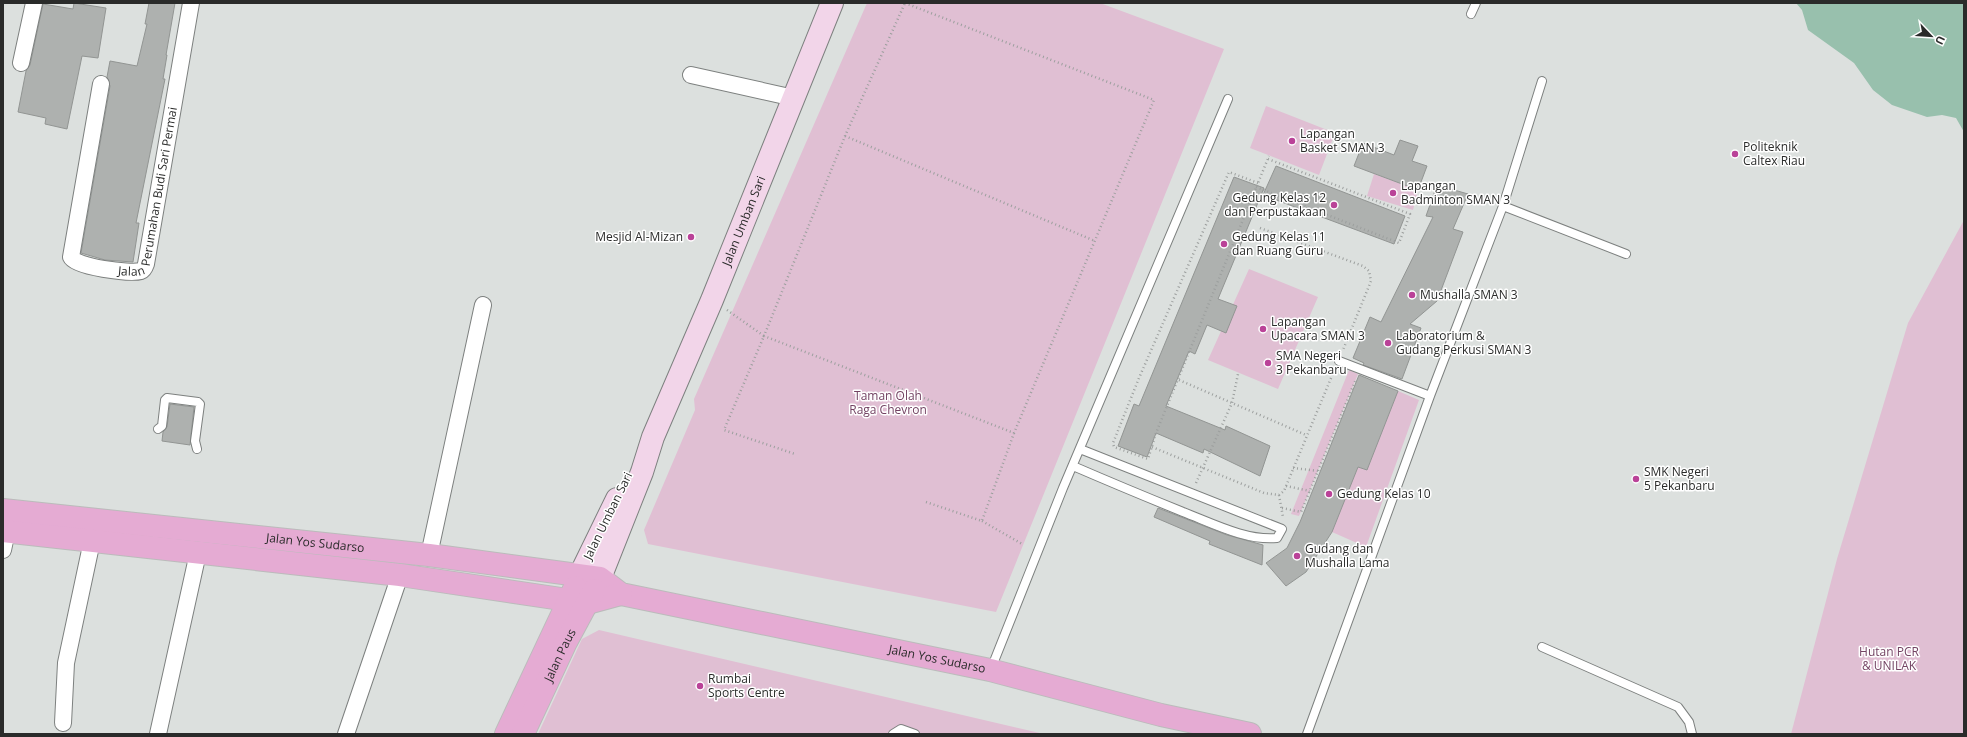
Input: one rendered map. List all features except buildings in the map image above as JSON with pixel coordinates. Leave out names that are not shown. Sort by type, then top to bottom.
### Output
[{"type":"main road","name":"Jalan Umban Sari","points":[[589,577],[632,467],[653,437],[712,300],[832,3]]},
{"type":"main road","name":"Jalan Yos Sudarso","points":[[3,510],[124,534],[198,554],[400,575],[579,601],[621,594]]},
{"type":"main road","name":"Jalan Yos Sudarso","points":[[4,537],[92,541],[124,534],[430,555],[589,577],[621,594],[990,670],[1161,715],[1250,734]]},
{"type":"main road","name":"Jalan Paus","points":[[523,734],[566,642],[579,601],[589,577]]},
{"type":"main road","name":"Jalan Paus","points":[[506,734],[579,601]]},
{"type":"street","points":[[21,63],[34,3]]},
{"type":"street","name":"Jalan Perumahan Budi Sari Permai","points":[[100,84],[71,257],[74,262],[83,265],[126,271],[140,271],[144,269],[146,264],[191,3]]},
{"type":"street","points":[[691,75],[794,98]]},
{"type":"street","points":[[430,555],[483,305]]},
{"type":"street","points":[[63,723],[66,663],[92,541]]},
{"type":"street","points":[[158,734],[198,554]]},
{"type":"street","points":[[346,734],[400,575]]},
{"type":"lane","points":[[1471,14],[1476,3]]},
{"type":"lane","points":[[1307,734],[1430,396],[1503,206],[1542,81]]},
{"type":"lane","points":[[990,670],[1080,449],[1228,99]]},
{"type":"lane","points":[[1503,206],[1626,254]]},
{"type":"lane","points":[[1339,361],[1430,396]]},
{"type":"lane","points":[[158,429],[162,426],[165,400],[167,398],[198,402],[200,404],[195,441],[197,448]]},
{"type":"lane","points":[[1073,466],[1240,533],[1268,539],[1277,538],[1282,529],[1192,492],[1080,449]]},
{"type":"lane","points":[[1542,647],[1678,707],[1689,722],[1692,734]]},
{"type":"lane","points":[[893,734],[901,729],[915,734]]},
{"type":"path","points":[[795,454],[724,430],[764,336],[845,136],[905,3],[1154,100],[1014,433],[982,521]]},
{"type":"path","points":[[845,136],[1095,241]]},
{"type":"path","points":[[1258,183],[1229,172],[1139,378],[1113,442],[1114,447],[1148,459],[1269,156]]},
{"type":"path","points":[[1256,187],[1399,243],[1410,214],[1268,159]]},
{"type":"path","points":[[1152,447],[1264,493],[1279,495],[1284,491],[1371,281],[1369,270],[1363,266],[1260,228]]},
{"type":"path","points":[[712,300],[764,336],[1014,433]]},
{"type":"path","points":[[1282,508],[1301,512],[1360,369]]},
{"type":"path","points":[[1192,492],[1232,403],[1238,374]]},
{"type":"path","points":[[1179,380],[1306,435]]},
{"type":"path","points":[[1293,468],[1319,471]]},
{"type":"path","points":[[1286,486],[1310,491]]},
{"type":"path","points":[[1279,495],[1284,520],[1282,529]]},
{"type":"path","points":[[926,502],[982,521],[1022,544]]},
{"type":"green space","name":"Taman Olah Raga Chevron","points":[[867,3],[1100,3],[1224,49],[996,612],[648,544],[644,530],[695,410],[694,399]]},
{"type":"green space","name":"Lapangan Basket SMAN 3","points":[[1266,106],[1335,133],[1319,175],[1250,148]]},
{"type":"green space","name":"Lapangan Badminton SMAN 3","points":[[1374,174],[1418,190],[1413,210],[1367,196]]},
{"type":"green space","name":"Hutan PCR & UNILAK","points":[[1964,220],[1964,734],[1791,734],[1837,559],[1908,323]]},
{"type":"green space","name":"Lapangan Upacara SMAN 3","points":[[1249,269],[1318,297],[1278,389],[1208,360]]},
{"type":"green space","points":[[1349,370],[1358,374],[1299,516],[1291,514]]},
{"type":"green space","points":[[1398,391],[1419,400],[1366,547],[1332,532],[1358,467],[1367,470]]},
{"type":"green space","name":"Rumbai Sports Centre","points":[[599,630],[1044,734],[538,734],[582,639]]},
{"type":"shaded area","points":[[1796,3],[1964,3],[1964,132],[1956,118],[1942,115],[1927,117],[1892,105],[1873,90],[1854,63],[1808,30],[1802,10]]},
{"type":"place","name":"Lapangan Basket SMAN 3","points":[[1292,141]]},
{"type":"place","name":"Politeknik Caltex Riau","points":[[1735,154]]},
{"type":"place","name":"Lapangan Badminton SMAN 3","points":[[1393,193]]},
{"type":"place","name":"Gedung Kelas 12 dan Perpustakaan","points":[[1334,205]]},
{"type":"place","name":"Mesjid Al-Mizan","points":[[691,237]]},
{"type":"place","name":"Gedung Kelas 11 dan Ruang Guru","points":[[1224,244]]},
{"type":"place","name":"Mushalla SMAN 3","points":[[1412,295]]},
{"type":"place","name":"Lapangan Upacara SMAN 3","points":[[1263,329]]},
{"type":"place","name":"Laboratorium & Gudang Perkusi SMAN 3","points":[[1388,343]]},
{"type":"place","name":"SMA Negeri 3 Pekanbaru","points":[[1268,363]]},
{"type":"place","name":"SMK Negeri 5 Pekanbaru","points":[[1636,479]]},
{"type":"place","name":"Gedung Kelas 10","points":[[1329,494]]},
{"type":"place","name":"Gudang dan Mushalla Lama","points":[[1297,556]]},
{"type":"place","name":"Rumbai Sports Centre","points":[[700,686]]}]
